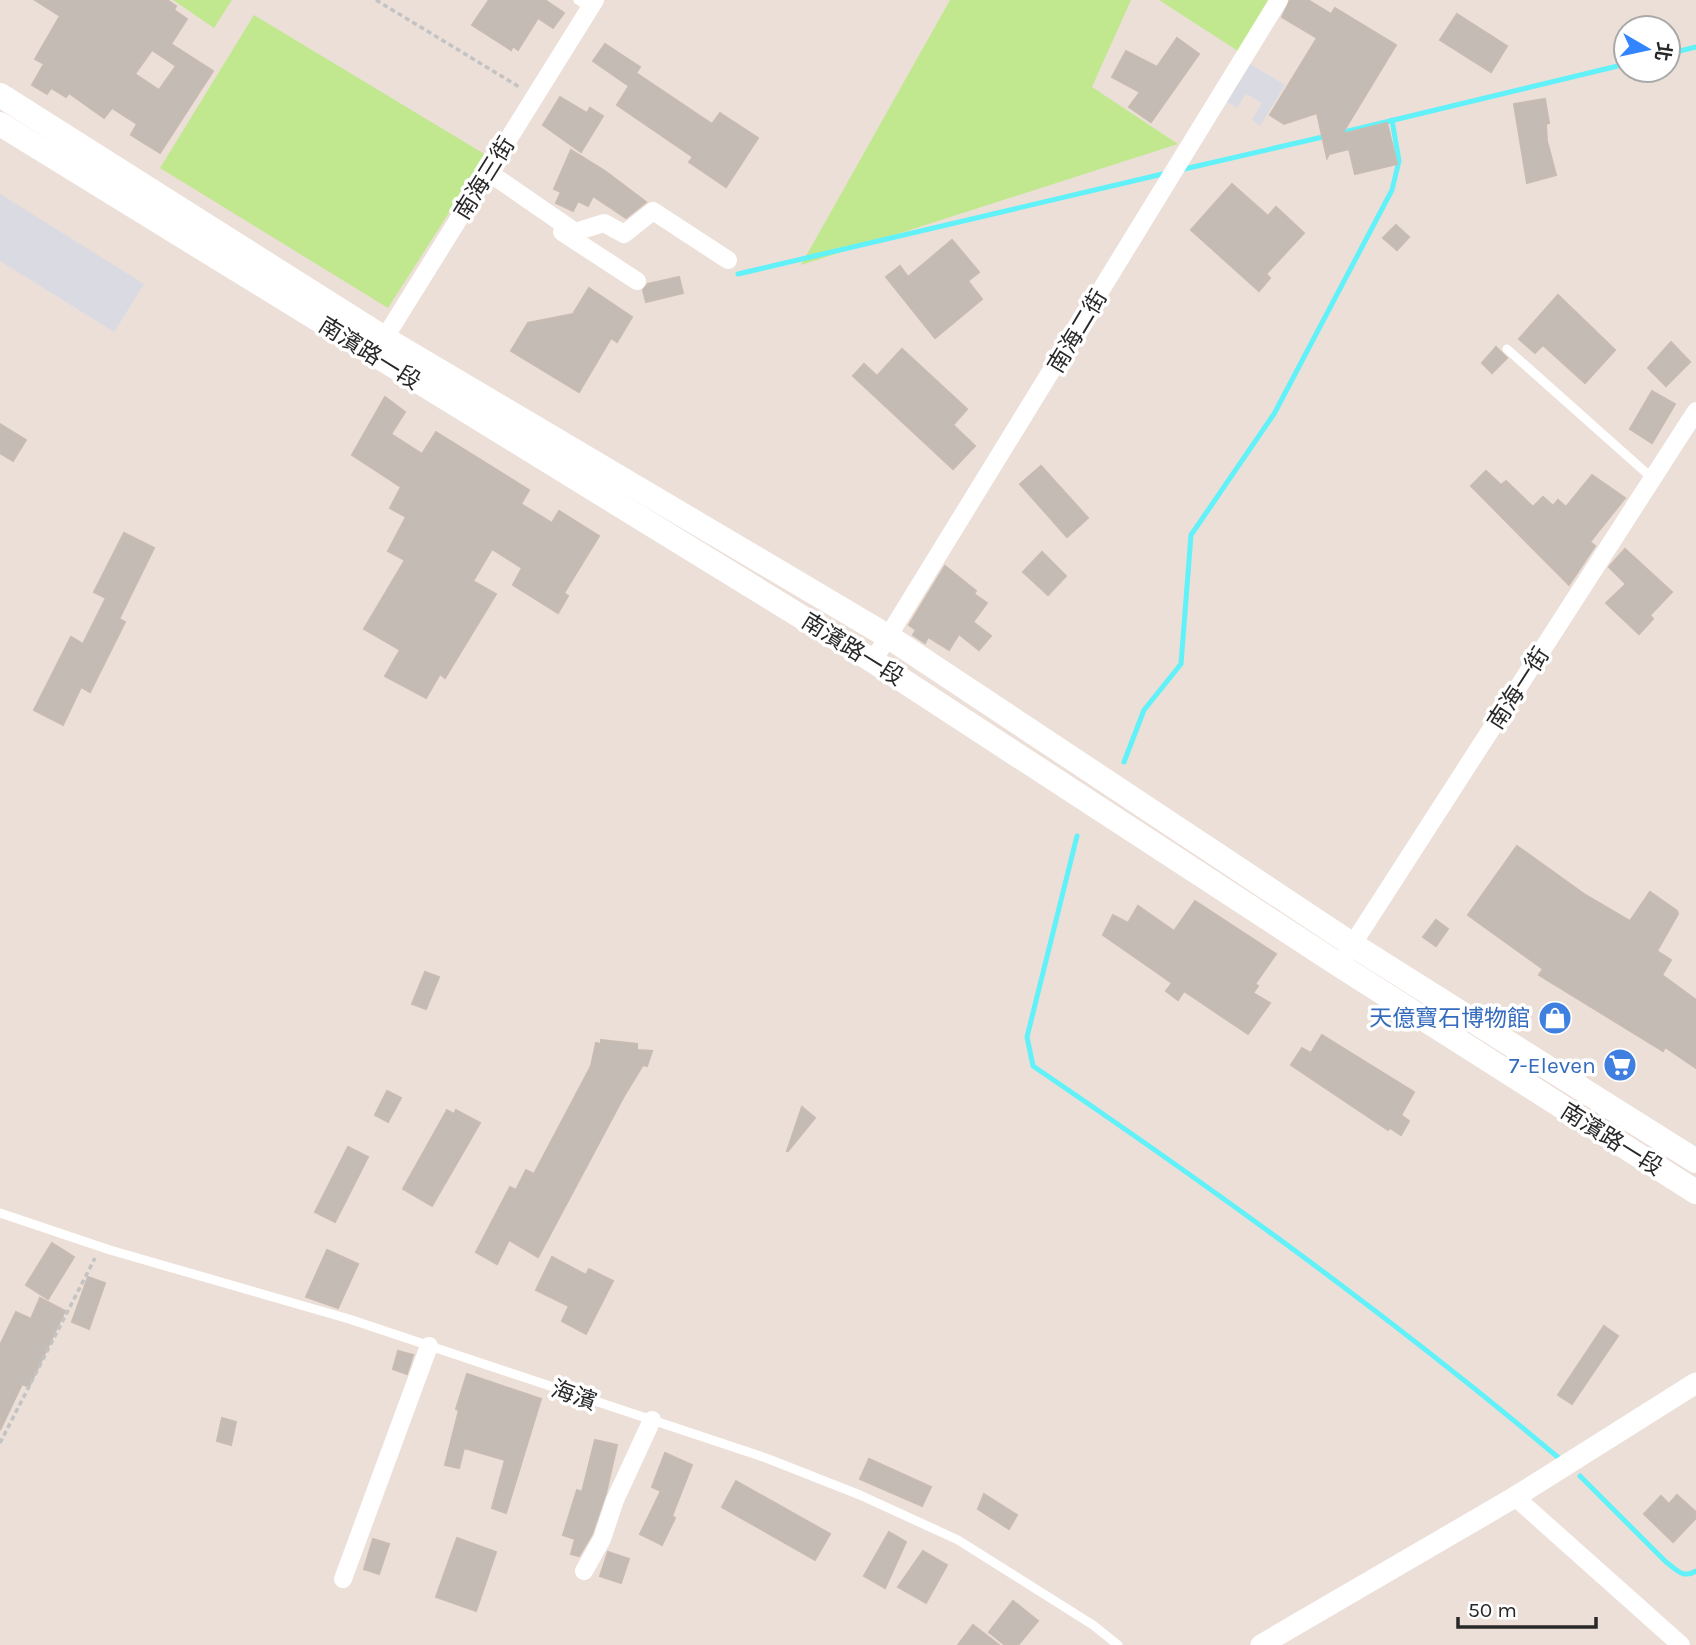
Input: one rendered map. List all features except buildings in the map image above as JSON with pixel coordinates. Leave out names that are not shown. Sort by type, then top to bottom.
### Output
[{"type":"main road","name":"南濱路一段","points":[[0,95],[378,347],[873,661],[1346,955],[1696,1161]]},
{"type":"main road","name":"南濱路一段","points":[[0,124],[378,347],[889,637],[1346,955],[1696,1192]]},
{"type":"street","name":"南海二街","points":[[873,661],[1279,0]]},
{"type":"street","name":"南海三街","points":[[378,347],[535,96],[588,3]]},
{"type":"street","points":[[485,176],[575,232],[604,223],[624,234],[653,211],[728,260]]},
{"type":"street","points":[[485,176],[637,281]]},
{"type":"street","name":"南海一街","points":[[1346,955],[1696,411]]},
{"type":"street","points":[[343,1579],[429,1346]]},
{"type":"street","points":[[1261,1645],[1515,1497],[1696,1383]]},
{"type":"street","points":[[584,1571],[602,1539],[615,1500],[652,1420]]},
{"type":"street","points":[[1515,1497],[1681,1645]]},
{"type":"lane","points":[[1507,349],[1652,478]]},
{"type":"lane","name":"海濱","points":[[0,1213],[101,1247],[429,1346],[813,1476],[958,1540],[1093,1625],[1118,1645]]},
{"type":"path","points":[[376,0],[535,96]]},
{"type":"path","points":[[0,1443],[101,1247]]},
{"type":"shaded area","points":[[1249,63],[1285,85],[1260,126],[1252,120],[1262,103],[1246,94],[1237,108],[1226,101]]},
{"type":"shaded area","points":[[0,194],[144,284],[114,332],[0,261]]},
{"type":"green space","points":[[173,0],[232,0],[214,28]]},
{"type":"green space","points":[[950,0],[1131,0],[1092,87],[1178,144],[801,265]]},
{"type":"green space","points":[[1159,0],[1268,0],[1238,51]]},
{"type":"green space","points":[[254,15],[486,155],[388,308],[160,168]]},
{"type":"waterway","points":[[1682,50],[1696,47]]},
{"type":"waterway","points":[[1336,134],[1612,67]]},
{"type":"waterway","points":[[1124,762],[1144,710],[1181,664],[1191,535],[1274,414],[1392,190],[1399,161],[1392,120]]},
{"type":"waterway","points":[[1180,170],[1327,136]]},
{"type":"waterway","points":[[738,274],[1167,173]]},
{"type":"waterway","points":[[1077,836],[1027,1037],[1033,1066],[1168,1159],[1368,1305],[1560,1459]]},
{"type":"waterway","points":[[1580,1476],[1666,1562],[1684,1574],[1696,1571]]},
{"type":"place","name":"天億寶石博物館","points":[[1555,1018]]},
{"type":"place","name":"7-Eleven","points":[[1620,1065]]}]
